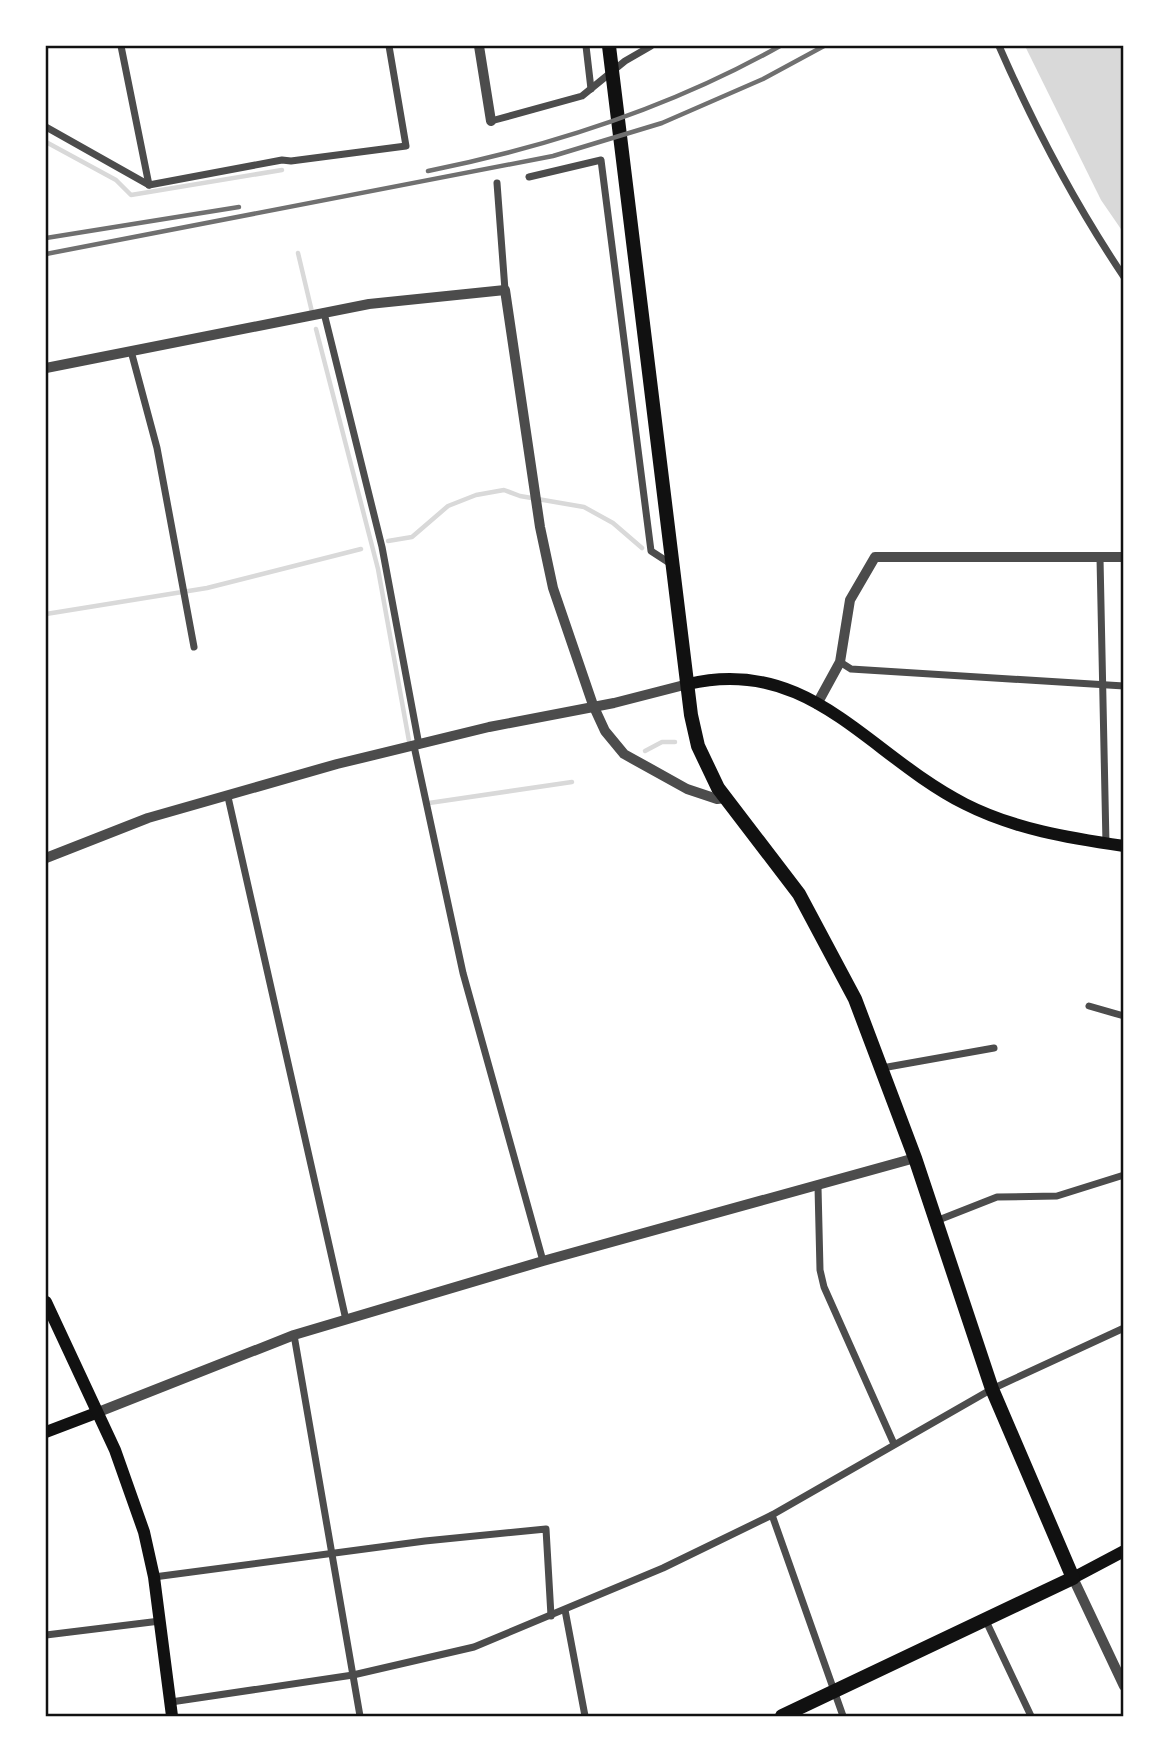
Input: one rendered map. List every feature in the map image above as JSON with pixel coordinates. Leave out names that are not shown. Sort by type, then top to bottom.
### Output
[{"type":"highway","points":[[609,46],[661,480],[698,746],[726,798],[781,868],[804,903],[855,999],[915,1158],[992,1389],[1073,1578],[986,1621],[833,1690],[782,1717]]},
{"type":"main road","points":[[688,684],[711,678],[759,680],[798,691],[939,789],[966,804],[1023,827],[1124,846]]},
{"type":"main road","points":[[46,1302],[130,1489],[154,1577],[172,1717]]},
{"type":"main road","points":[[46,1432],[96,1413]]},
{"type":"main road","points":[[1073,1578],[1124,1551]]},
{"type":"street","points":[[121,46],[149,185]]},
{"type":"street","points":[[46,127],[149,185],[282,160],[406,146],[389,46]]},
{"type":"street","points":[[479,46],[491,121],[582,96],[651,46]]},
{"type":"street","points":[[586,46],[591,89]]},
{"type":"street","points":[[999,46],[1022,99],[1088,223],[1124,277]]},
{"type":"street","points":[[529,177],[601,160],[651,551],[672,565]]},
{"type":"street","points":[[497,183],[505,290],[540,527],[553,588],[593,705],[605,731],[624,754],[687,789],[717,799],[726,798]]},
{"type":"street","points":[[46,368],[369,304],[505,290]]},
{"type":"street","points":[[324,313],[382,547],[417,746],[463,973],[543,1261]]},
{"type":"street","points":[[131,351],[157,448],[194,647]]},
{"type":"street","points":[[817,704],[840,662],[850,600],[875,557],[1124,557]]},
{"type":"street","points":[[1100,558],[1106,844]]},
{"type":"street","points":[[840,662],[851,669],[1124,687]]},
{"type":"street","points":[[46,858],[148,818],[337,764],[593,705],[614,704],[688,684]]},
{"type":"street","points":[[228,797],[346,1320]]},
{"type":"street","points":[[1089,1006],[1124,1016]]},
{"type":"street","points":[[882,1068],[994,1048]]},
{"type":"street","points":[[96,1413],[294,1335],[543,1261],[915,1158]]},
{"type":"street","points":[[936,1221],[997,1197],[1057,1196],[1124,1175]]},
{"type":"street","points":[[818,1187],[820,1270],[824,1287],[894,1444]]},
{"type":"street","points":[[171,1702],[353,1675],[474,1647],[663,1568],[772,1515],[992,1389],[1124,1328]]},
{"type":"street","points":[[294,1335],[360,1717]]},
{"type":"street","points":[[772,1515],[843,1717]]},
{"type":"street","points":[[154,1577],[425,1541],[546,1529],[551,1616]]},
{"type":"street","points":[[1073,1578],[1124,1686]]},
{"type":"street","points":[[565,1610],[585,1717]]},
{"type":"street","points":[[46,1635],[160,1621]]},
{"type":"street","points":[[986,1621],[1031,1717]]},
{"type":"shaded area","points":[[1025,46],[1123,46],[1123,232],[1101,200]]},
{"type":"waterway","points":[[46,142],[116,180],[131,195],[282,170]]},
{"type":"waterway","points":[[298,253],[312,312]]},
{"type":"waterway","points":[[316,329],[378,569],[409,741]]},
{"type":"waterway","points":[[388,541],[412,537],[448,506],[476,495],[504,490],[520,496],[584,507],[613,523],[642,548]]},
{"type":"waterway","points":[[46,614],[207,588],[361,549]]},
{"type":"waterway","points":[[645,751],[662,742],[675,742]]},
{"type":"waterway","points":[[429,803],[572,782]]},
{"type":"railway","points":[[428,171],[520,150],[609,122],[696,88],[780,46]]},
{"type":"railway","points":[[46,254],[553,156],[662,123],[763,79],[824,46]]},
{"type":"railway","points":[[46,238],[239,207]]}]
